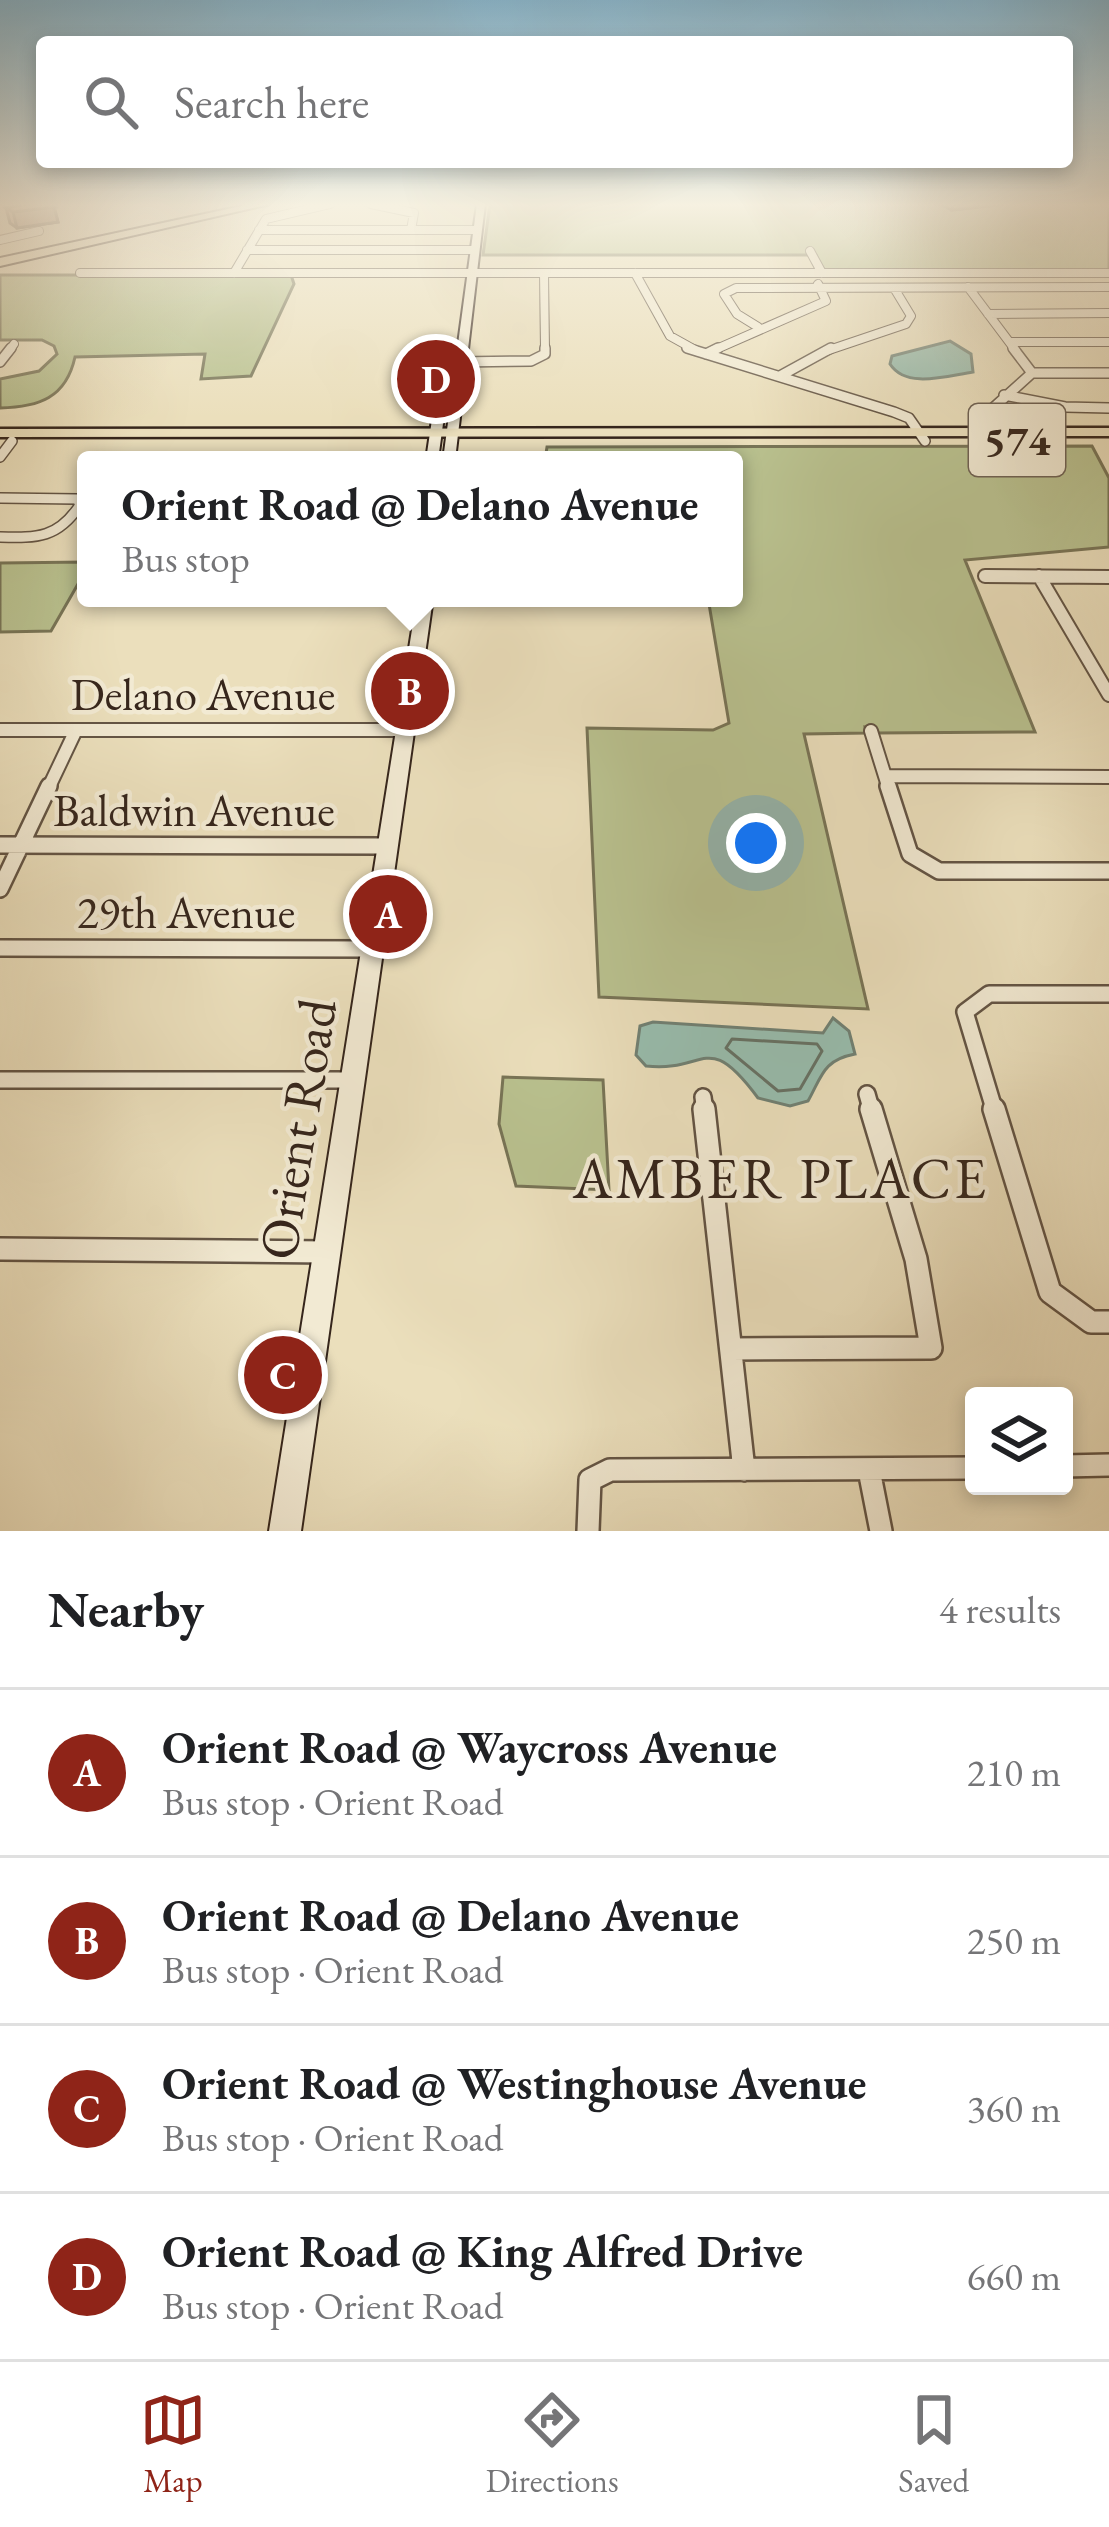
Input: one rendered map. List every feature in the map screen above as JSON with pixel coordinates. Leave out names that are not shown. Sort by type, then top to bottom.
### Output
[{"type":"main road","name":"574","points":[[4,439],[1107,434]]},
{"type":"main road","points":[[923,436],[1107,434]]},
{"type":"street","points":[[451,451],[470,275]]},
{"type":"street","points":[[434,451],[446,372],[458,362],[531,361],[545,354],[544,275]]},
{"type":"street","points":[[636,275],[670,336],[684,347],[909,418],[923,436]]},
{"type":"street","points":[[706,354],[758,327],[818,308],[826,301],[817,275]]},
{"type":"street","points":[[968,287],[1032,373]]},
{"type":"street","points":[[758,327],[737,314],[724,294],[736,288],[1109,287]]},
{"type":"street","points":[[780,376],[833,347],[906,324],[911,316],[894,288]]},
{"type":"street","points":[[988,314],[1109,313]]},
{"type":"street","points":[[1010,342],[1109,342]]},
{"type":"street","points":[[1,360],[14,344]]},
{"type":"street","points":[[1032,373],[1109,373]]},
{"type":"street","points":[[1007,432],[993,408],[1032,373]]},
{"type":"street","points":[[862,402],[876,392]]},
{"type":"street","points":[[1004,394],[1065,407],[1109,407]]},
{"type":"street","points":[[0,457],[4,439]]},
{"type":"street","points":[[0,498],[77,499]]},
{"type":"street","points":[[0,537],[53,537],[64,531],[77,510]]},
{"type":"street","points":[[985,576],[1109,577]]},
{"type":"street","points":[[1039,577],[1109,695]]},
{"type":"street","name":"Orient Road","points":[[285,1531],[423,607]]},
{"type":"street","name":"Delano Avenue","points":[[0,730],[405,730]]},
{"type":"street","points":[[0,889],[76,730]]},
{"type":"street","points":[[871,731],[910,854],[939,871],[1109,872]]},
{"type":"street","points":[[885,776],[1109,778]]},
{"type":"street","name":"Baldwin Avenue","points":[[0,845],[388,846]]},
{"type":"street","name":"29th Avenue","points":[[0,948],[373,949]]},
{"type":"street","points":[[1109,994],[989,994],[965,1012],[1051,1292],[1091,1322],[1109,1322]]},
{"type":"street","points":[[0,1081],[353,1080]]},
{"type":"street","points":[[731,1349],[931,1348],[916,1259],[867,1094]]},
{"type":"street","points":[[703,1097],[744,1470]]},
{"type":"street","points":[[0,1250],[327,1252]]},
{"type":"street","points":[[1073,1466],[1109,1466]]},
{"type":"street","points":[[588,1531],[590,1480],[610,1470],[965,1468]]},
{"type":"street","points":[[869,1470],[881,1531]]},
{"type":"green space","points":[[0,275],[291,275],[294,284],[251,376],[201,379],[205,354],[75,357],[65,382],[49,398],[0,408],[0,379],[39,371],[57,354],[54,346],[42,340],[0,340]]},
{"type":"green space","points":[[1092,446],[1109,478],[1109,547],[965,560],[1035,732],[877,733],[865,727],[866,733],[804,734],[868,1009],[599,997],[587,728],[713,730],[729,723],[710,607],[743,607],[743,451],[546,451],[547,447]]},
{"type":"green space","points":[[77,562],[77,586],[51,631],[0,632],[0,563]]},
{"type":"green space","points":[[503,1077],[603,1080],[609,1190],[516,1186],[499,1124]]},
{"type":"water","points":[[950,341],[971,354],[973,372],[916,379],[890,364],[892,356]]},
{"type":"water","points":[[833,1018],[849,1031],[855,1054],[830,1065],[808,1101],[790,1106],[758,1098],[727,1064],[716,1059],[646,1066],[636,1055],[640,1026],[653,1022],[823,1033]]},
{"type":"place","name":"Orient Road @ King Alfred Drive","points":[[436,379]]},
{"type":"place","name":"Orient Road @ Delano Avenue","points":[[410,691]]},
{"type":"place","name":"Orient Road @ Waycross Avenue","points":[[388,914]]},
{"type":"place","name":"Orient Road @ Westinghouse Avenue","points":[[283,1375]]},
{"type":"district","name":"AMBER PLACE","points":[[781,1178]]}]
